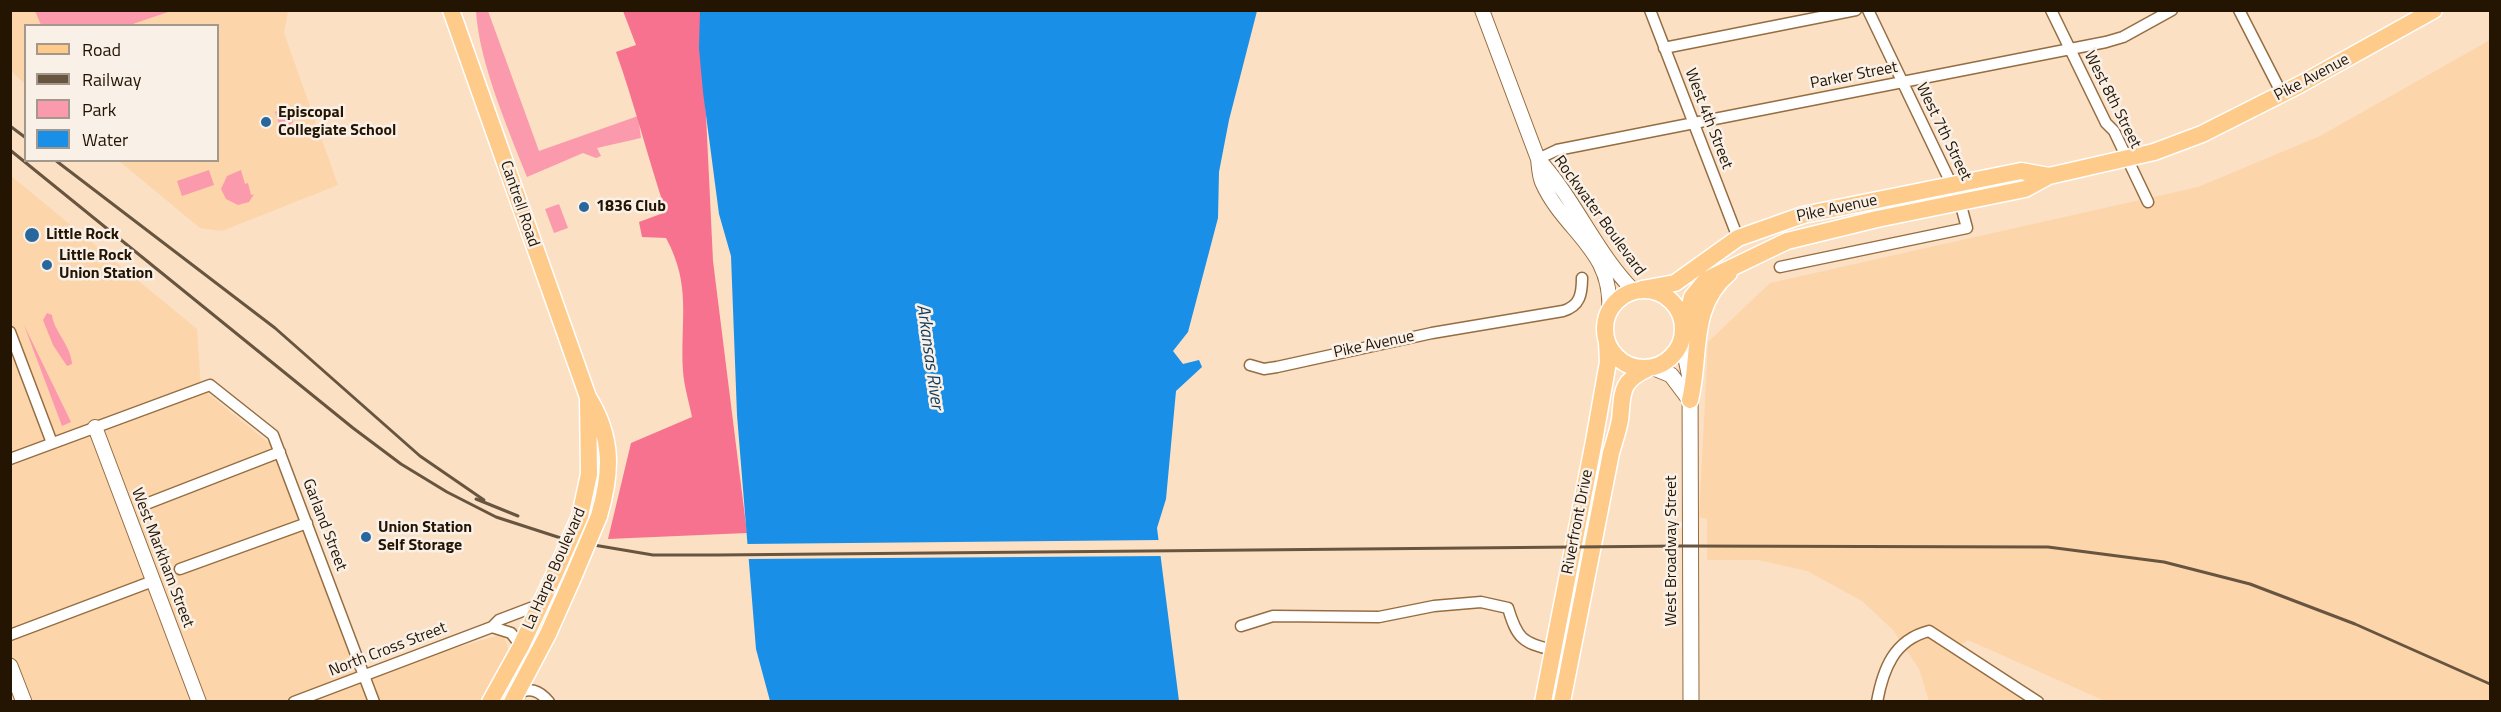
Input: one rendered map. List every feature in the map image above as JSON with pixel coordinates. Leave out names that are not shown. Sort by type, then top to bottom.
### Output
[{"type":"main road","name":"Cantrell Road","points":[[451,10],[588,397]]},
{"type":"main road","name":"Pike Avenue","points":[[1683,335],[1688,306],[1698,288],[1706,280],[1765,250],[1808,234],[2025,189],[2049,176],[2126,159],[2202,134],[2282,94],[2428,12]]},
{"type":"main road","name":"Pike Avenue","points":[[1638,290],[1663,287],[1686,278],[1721,248],[1738,238],[1803,215],[2021,171],[2049,176]]},
{"type":"main road","points":[[1690,400],[1696,378],[1697,335],[1704,309],[1718,284],[1742,263]]},
{"type":"main road","points":[[1562,702],[1611,453],[1619,423],[1623,390],[1630,378],[1651,369],[1673,355],[1683,335],[1679,310],[1674,302],[1659,293],[1638,290],[1621,298],[1609,312],[1605,323],[1607,342],[1618,359],[1626,364],[1651,369],[1671,375],[1690,400]]},
{"type":"main road","name":"West Broadway Street","points":[[1683,335],[1690,378],[1690,702]]},
{"type":"main road","name":"Riverfront Drive","points":[[1543,702],[1594,441],[1608,362],[1607,342]]},
{"type":"main road","name":"La Harpe Boulevard","points":[[490,702],[521,646],[580,516],[589,474],[588,397]]},
{"type":"main road","name":"La Harpe Boulevard","points":[[519,692],[572,580],[605,497],[606,431],[588,397]]},
{"type":"main road","points":[[10,666],[24,702]]},
{"type":"street","name":"Rockwater Boulevard","points":[[1482,10],[1538,159],[1546,188],[1604,270],[1610,296],[1609,312]]},
{"type":"street","name":"West 4th Street","points":[[1650,10],[1738,238]]},
{"type":"street","points":[[1664,48],[1856,10]]},
{"type":"street","name":"West 7th Street","points":[[1780,267],[1967,228],[1960,202],[1868,10]]},
{"type":"street","name":"West 8th Street","points":[[2051,10],[2106,123],[2114,131],[2148,202]]},
{"type":"street","name":"Parker Street","points":[[1538,159],[1557,150],[2070,50],[2123,37],[2172,10]]},
{"type":"street","points":[[2239,10],[2282,94]]},
{"type":"street","name":"Rockwater Boulevard","points":[[1538,159],[1553,175],[1617,273],[1638,290]]},
{"type":"street","name":"Pike Avenue","points":[[1250,365],[1264,369],[1277,367],[1432,333],[1563,311],[1573,307],[1580,298],[1582,278]]},
{"type":"street","points":[[10,332],[52,443]]},
{"type":"street","name":"Garland Street","points":[[94,427],[210,385],[273,435],[374,702]]},
{"type":"street","points":[[10,459],[94,427]]},
{"type":"street","name":"West Markham Street","points":[[94,427],[199,702]]},
{"type":"street","points":[[146,504],[280,452]]},
{"type":"street","points":[[180,568],[307,523]]},
{"type":"street","points":[[10,635],[153,581]]},
{"type":"street","points":[[1241,626],[1273,616],[1379,617],[1434,606],[1481,602],[1508,608],[1519,636],[1533,645],[1553,650]]},
{"type":"street","name":"North Cross Street","points":[[294,702],[492,627],[499,620],[541,604]]},
{"type":"street","points":[[492,627],[511,633],[521,646]]},
{"type":"street","points":[[1877,702],[1882,675],[1898,648],[1911,637],[1929,631],[2038,702]]},
{"type":"street","points":[[519,692],[538,691],[549,702]]},
{"type":"shaded area","name":"Episcopal Collegiate School","points":[[10,11],[288,11],[284,33],[338,185],[222,231],[200,228],[120,162],[219,162],[219,24],[24,24],[24,83],[11,71]]},
{"type":"shaded area","points":[[623,11],[701,11],[713,261],[747,533],[608,539],[631,443],[692,417],[683,371],[683,303],[679,272],[666,238],[642,237],[639,222],[666,212],[616,52],[636,45]]},
{"type":"shaded area","points":[[2490,40],[2490,701],[2105,701],[1968,640],[1952,650],[2031,701],[1929,701],[1919,669],[1893,630],[1862,601],[1807,571],[1758,560],[1707,560],[1707,519],[1699,517],[1708,342],[1770,283],[2198,187],[2320,136]]},
{"type":"shaded area","points":[[10,175],[197,329],[201,388],[280,452],[364,675],[503,634],[527,701],[11,701]]},
{"type":"green space","points":[[35,10],[171,11],[133,24],[41,24]]},
{"type":"green space","points":[[476,11],[488,11],[539,151],[638,116],[641,138],[597,148],[601,156],[596,158],[583,153],[527,177],[488,73],[478,31]]},
{"type":"green space","points":[[283,106],[292,112],[293,122],[282,132],[275,112]]},
{"type":"green space","points":[[209,170],[214,185],[182,196],[177,181]]},
{"type":"green space","points":[[241,170],[245,184],[248,183],[251,195],[254,194],[249,202],[238,205],[226,199],[221,189],[227,176]]},
{"type":"green space","points":[[559,204],[568,228],[554,233],[545,209]]},
{"type":"green space","points":[[47,313],[52,315],[69,351],[72,364],[67,366],[53,345],[43,320]]},
{"type":"green space","points":[[24,325],[71,422],[62,426]]},
{"type":"water","name":"Arkansas River","points":[[700,11],[1257,11],[1229,120],[1219,172],[1218,218],[1188,332],[1173,351],[1183,364],[1199,360],[1202,367],[1176,391],[1166,499],[1157,528],[1179,701],[770,701],[756,649],[737,415],[731,256],[719,214],[703,92],[699,48]]},
{"type":"pier","points":[[1161,540],[1163,556],[747,559],[745,544]]},
{"type":"railway","points":[[10,126],[24,136]]},
{"type":"railway","points":[[10,150],[24,161]]},
{"type":"railway","points":[[25,162],[353,428],[401,464],[447,492],[496,517],[570,541],[653,555],[1681,546],[2048,547],[2164,562],[2250,584],[2355,624],[2490,684]]},
{"type":"railway","points":[[58,162],[275,328],[420,456],[484,500]]},
{"type":"railway","points":[[476,499],[518,516]]},
{"type":"place","name":"Episcopal Collegiate School","points":[[266,122]]},
{"type":"place","name":"1836 Club","points":[[584,207]]},
{"type":"place","name":"Little Rock","points":[[32,235]]},
{"type":"place","name":"Little Rock Union Station","points":[[47,265]]},
{"type":"place","name":"Union Station Self Storage","points":[[366,537]]}]
